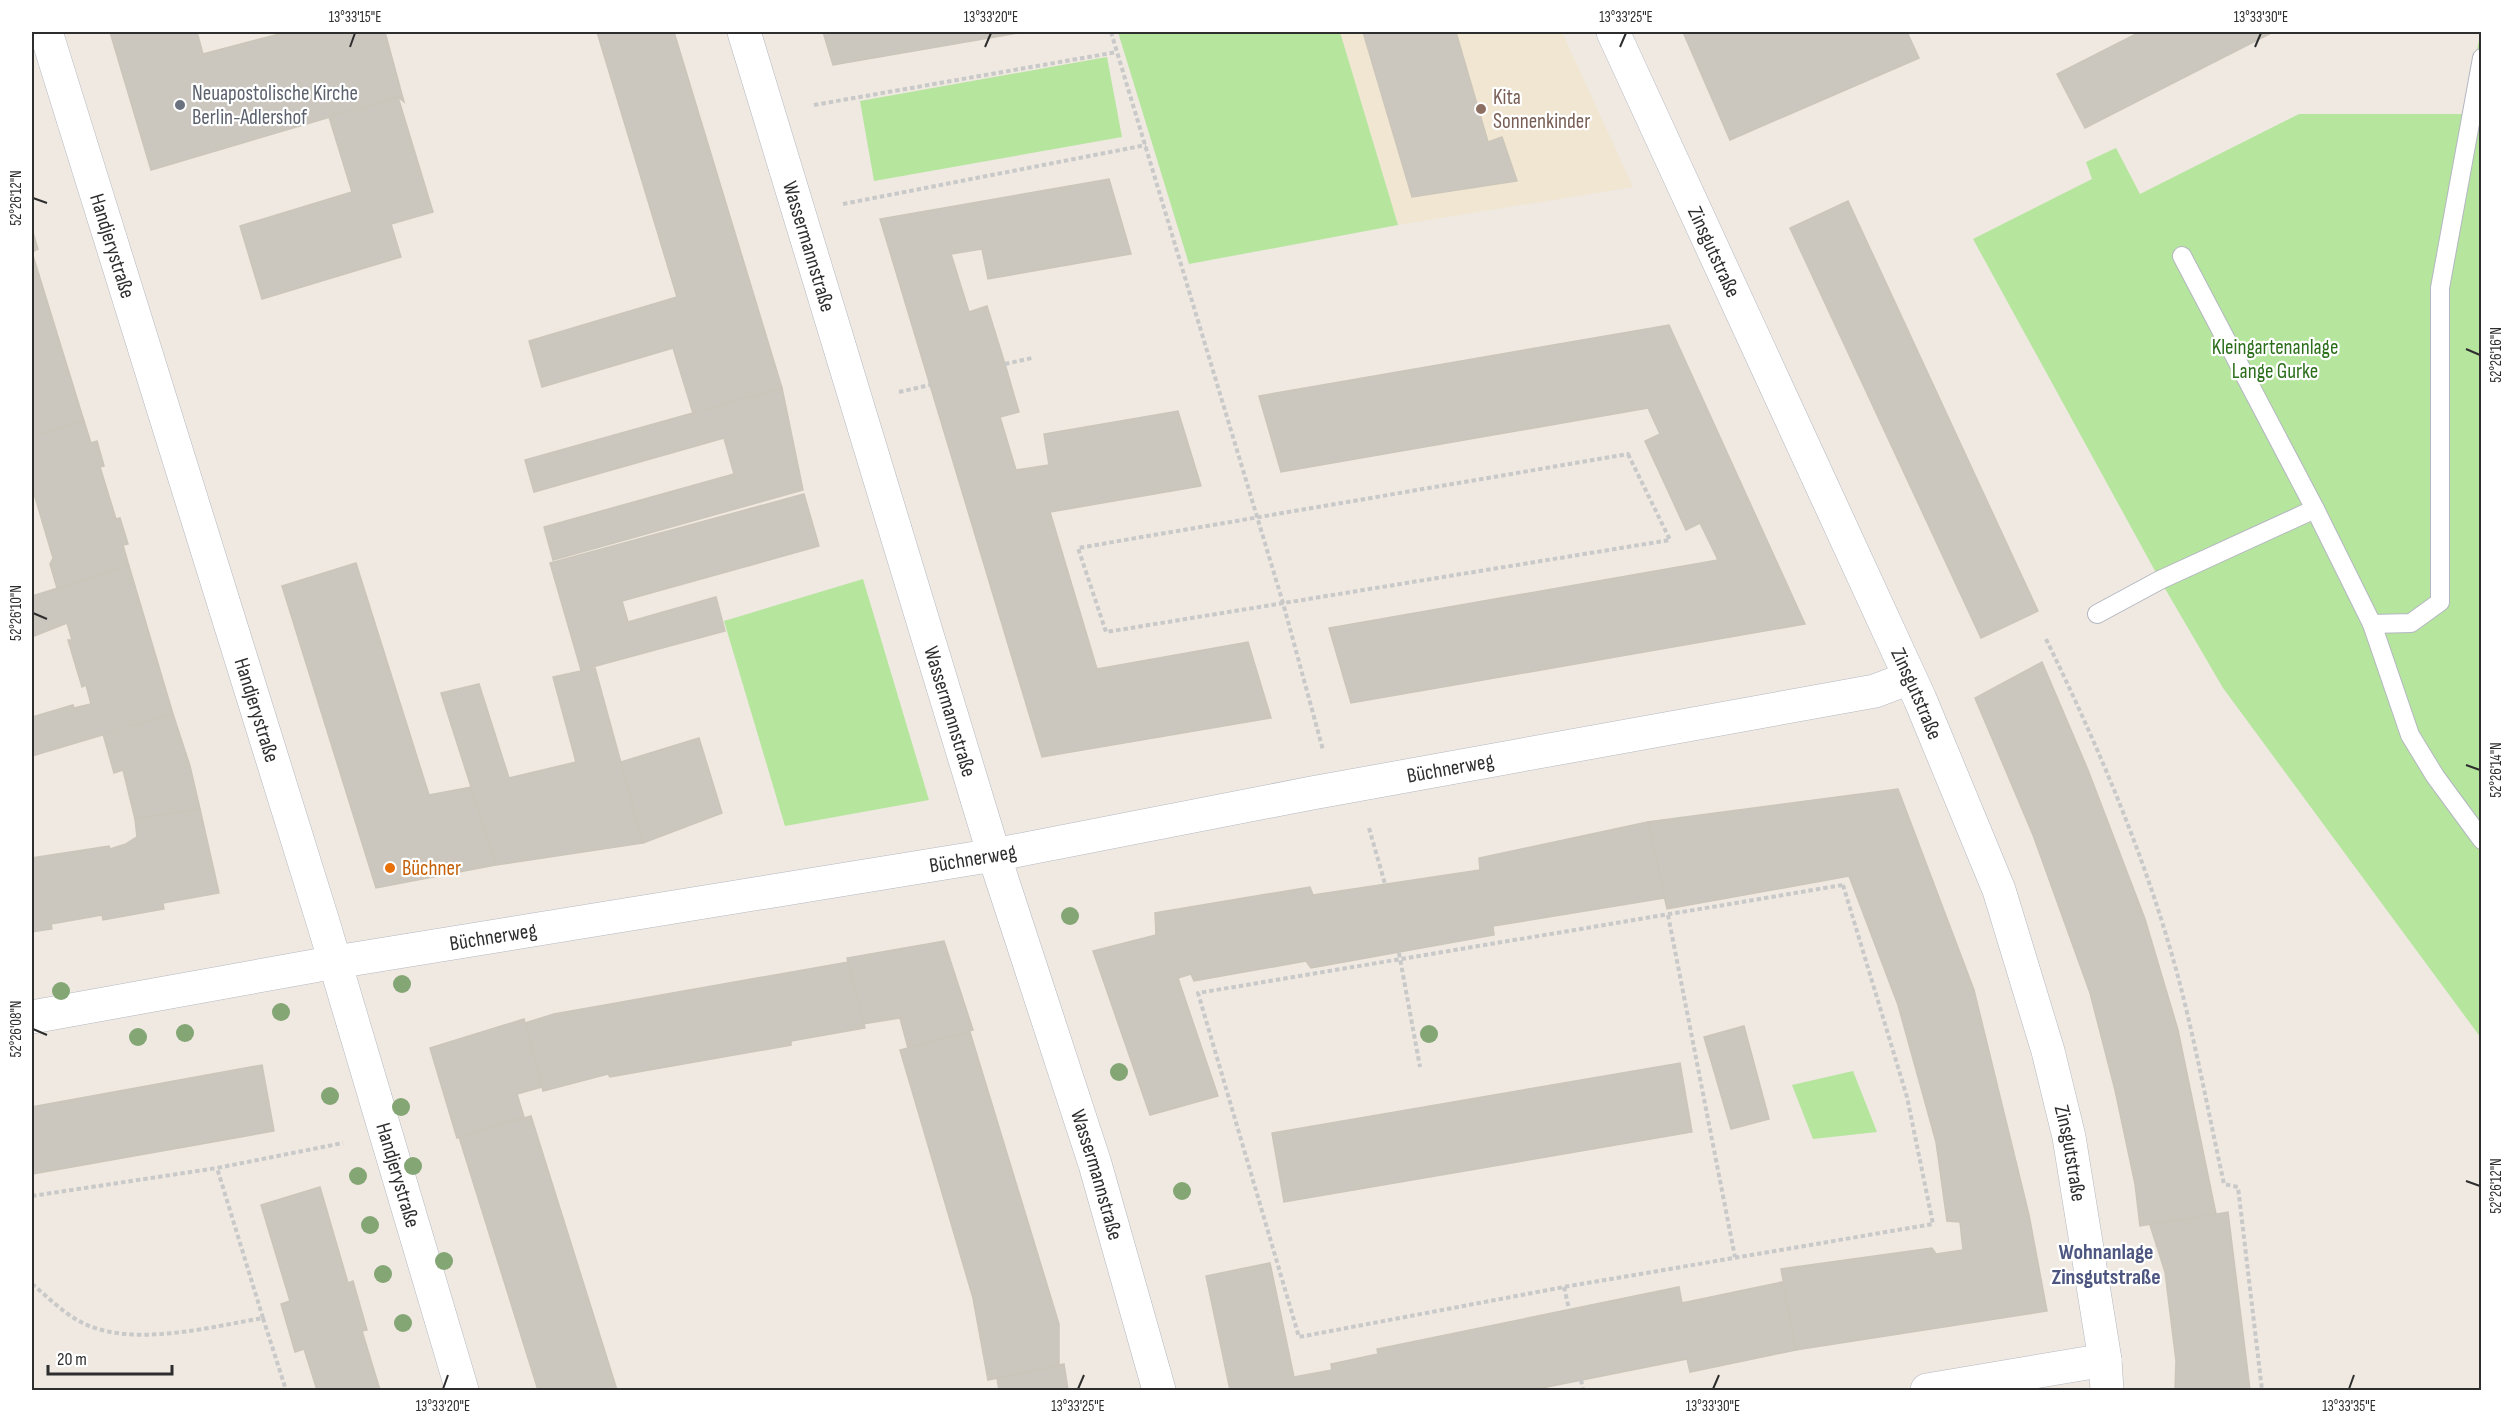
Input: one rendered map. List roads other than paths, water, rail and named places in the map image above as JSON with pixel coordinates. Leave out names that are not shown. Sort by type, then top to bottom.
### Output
[{"type":"street","name":"Handjerystraße","points":[[45,32],[336,962],[462,1390]]},
{"type":"street","name":"Wassermannstraße","points":[[744,32],[994,855],[1095,1164],[1159,1390]]},
{"type":"street","name":"Zinsgutstraße","points":[[1613,32],[1909,678],[1999,890],[2048,1051],[2069,1137],[2106,1375]]},
{"type":"street","name":"Büchnerweg","points":[[32,1017],[336,962],[994,855],[1312,793],[1875,691],[1909,678]]},
{"type":"street","points":[[1927,1390],[2106,1375]]},
{"type":"lane","points":[[2372,624],[2410,623],[2440,602],[2440,288],[2481,58]]},
{"type":"lane","points":[[2182,256],[2315,509],[2372,624],[2410,735],[2435,776],[2481,840]]},
{"type":"lane","points":[[2097,614],[2160,580],[2315,509]]},
{"type":"place","name":"Neuapostolische Kirche Berlin-Adlershof","points":[[180,105]]},
{"type":"place","name":"Kita Sonnenkinder","points":[[1481,109]]},
{"type":"place","name":"Büchner","points":[[390,868]]},
{"type":"district","name":"Wohnanlage Zinsgutstraße","points":[[2106,1264]]},
{"type":"park label","name":"Kleingartenanlage Lange Gurke","points":[[2275,359]]}]
